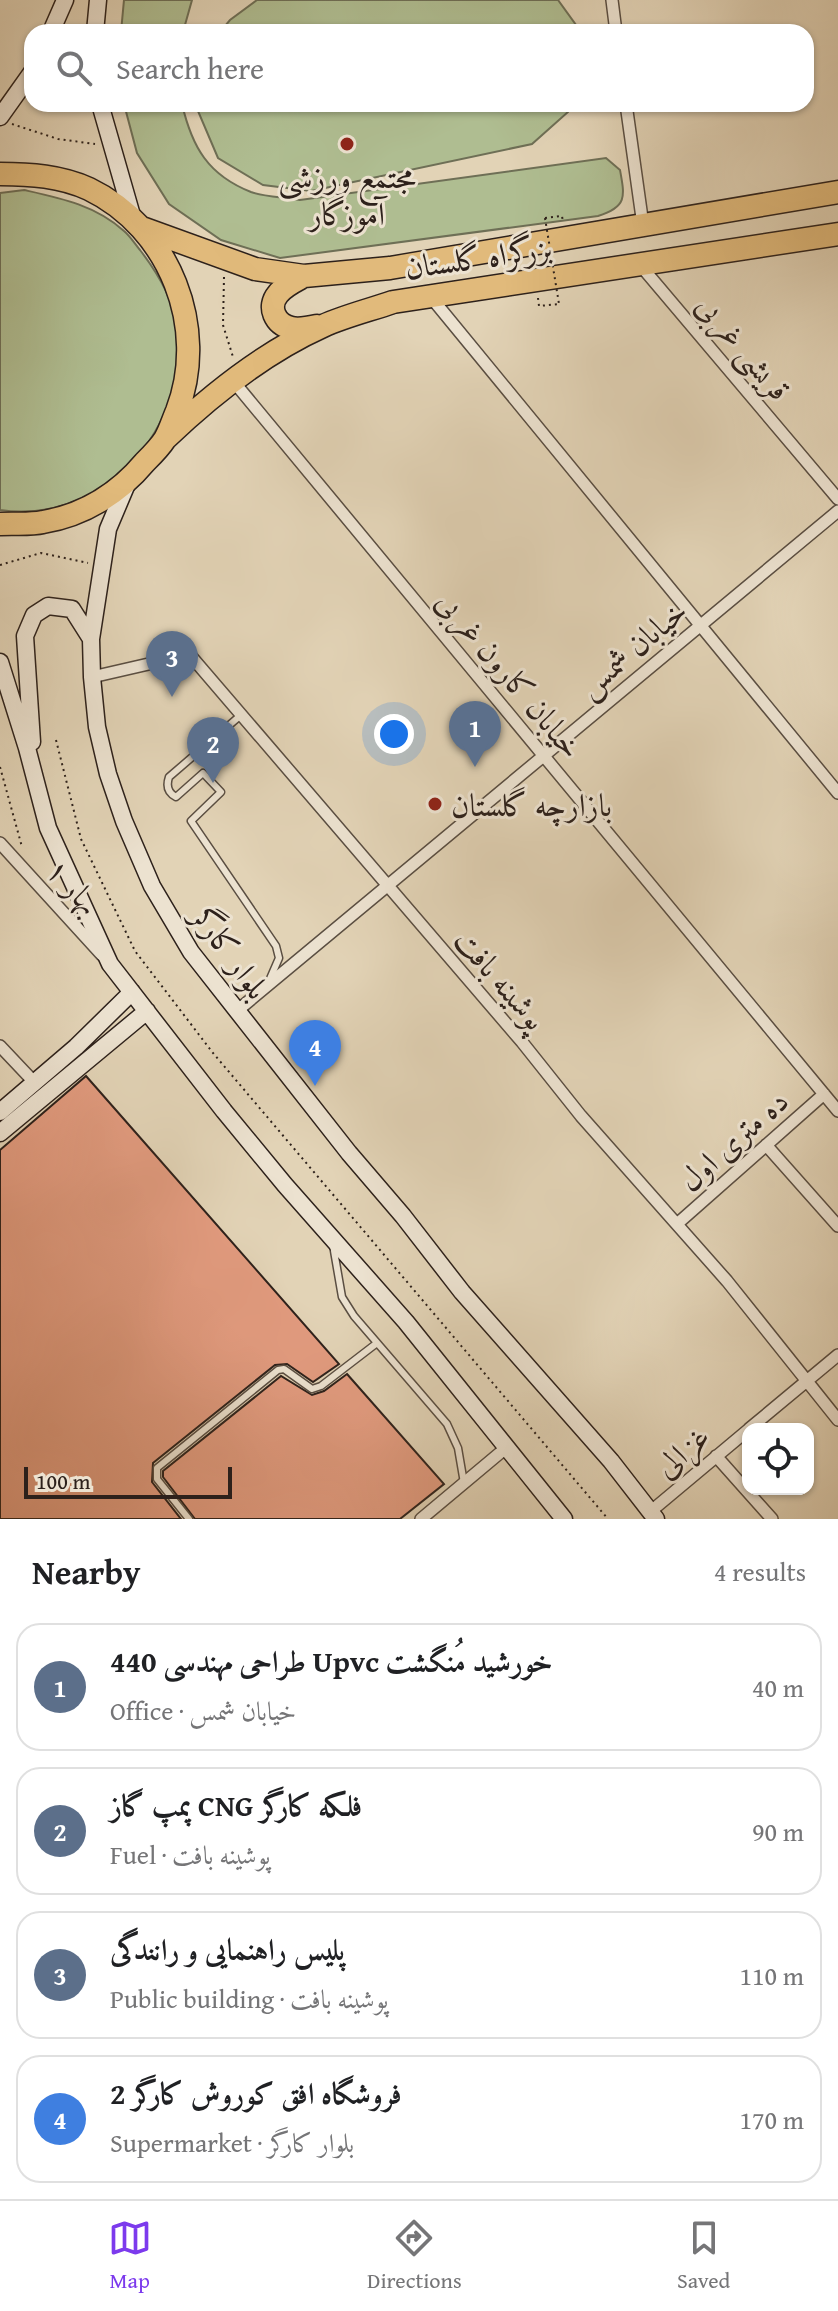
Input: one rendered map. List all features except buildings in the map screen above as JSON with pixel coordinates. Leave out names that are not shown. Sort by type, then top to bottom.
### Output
[{"type":"highway","points":[[0,174],[38,174],[89,189],[138,224],[174,275],[189,330],[186,386],[166,438],[127,484],[87,509],[42,522],[0,524]]},
{"type":"highway","name":"بزرگراه گلستان","points":[[138,224],[255,269],[304,276],[390,268],[838,192]]},
{"type":"highway","name":"بزرگراه گلستان","points":[[166,438],[196,410],[287,345],[324,325],[393,302],[838,234]]},
{"type":"highway","points":[[304,276],[278,293],[272,304],[274,315],[280,323],[290,328],[324,325]]},
{"type":"main road","points":[[54,24],[65,0]]},
{"type":"main road","points":[[96,24],[98,0]]},
{"type":"main road","points":[[0,118],[24,84]]},
{"type":"main road","points":[[102,112],[138,224]]},
{"type":"main road","name":"بلوار کارگر","points":[[127,484],[108,529],[91,639],[92,677],[97,727],[108,774],[152,886],[191,952],[462,1292],[611,1461],[653,1515]]},
{"type":"main road","points":[[35,778],[25,636],[34,615],[48,606],[72,609],[91,639]]},
{"type":"main road","points":[[0,662],[48,828],[110,964],[241,1132],[406,1322],[564,1519]]},
{"type":"main road","points":[[0,1112],[76,1047],[132,992]]},
{"type":"main road","points":[[0,1133],[147,1011]]},
{"type":"street","points":[[612,0],[615,24]]},
{"type":"street","points":[[627,112],[643,225]]},
{"type":"street","name":"قریشی غربی","points":[[641,266],[838,499]]},
{"type":"street","points":[[430,296],[838,793]]},
{"type":"street","name":"خیابان کارون غربی","points":[[236,380],[838,1111]]},
{"type":"street","name":"خیابان شمس","points":[[238,1010],[838,511]]},
{"type":"street","name":"پوشینه بافت","points":[[92,677],[153,663],[184,648],[727,1281],[838,1420]]},
{"type":"street","name":"بهار ۱","points":[[0,843],[110,964]]},
{"type":"street","points":[[0,1046],[34,1082]]},
{"type":"street","name":"ده متری اول","points":[[677,1224],[824,1094]]},
{"type":"street","points":[[766,1145],[838,1226]]},
{"type":"street","name":"غزالی","points":[[757,1423],[838,1355]]},
{"type":"street","name":"غزالی","points":[[653,1515],[742,1436]]},
{"type":"street","points":[[421,1519],[507,1447]]},
{"type":"street","points":[[716,1456],[772,1519]]},
{"type":"lane","points":[[241,715],[196,752],[169,777],[167,783],[168,790],[176,797],[203,773],[221,792],[191,821],[276,946],[279,958],[266,986]]},
{"type":"lane","points":[[331,1238],[342,1297],[354,1316],[447,1424],[458,1448],[464,1483]]},
{"type":"lane","points":[[189,1519],[157,1479],[157,1468],[278,1370],[284,1369],[312,1389],[321,1386],[377,1343]]},
{"type":"path","points":[[0,118],[58,139],[112,146]]},
{"type":"path","points":[[539,306],[559,304],[545,218],[562,216]]},
{"type":"path","points":[[224,259],[223,325],[236,380]]},
{"type":"path","points":[[0,565],[41,553],[103,566]]},
{"type":"path","points":[[56,740],[81,839],[135,951],[213,1053],[608,1519]]},
{"type":"path","points":[[0,767],[23,852],[16,844]]},
{"type":"green space","points":[[124,0],[192,0],[185,24],[122,24]]},
{"type":"green space","points":[[257,0],[558,0],[575,24],[227,24]]},
{"type":"green space","points":[[126,112],[184,112],[197,146],[213,168],[236,185],[262,195],[300,200],[606,158],[620,170],[623,194],[619,205],[598,216],[280,258],[221,240],[169,204],[137,153]]},
{"type":"green space","name":"مجتمع ورزشی آموزگار","points":[[198,112],[568,112],[532,144],[311,191],[263,185],[218,158]]},
{"type":"green space","points":[[24,190],[89,209],[113,222],[128,235],[158,276],[172,305],[177,326],[178,364],[170,400],[154,433],[132,462],[105,485],[73,502],[38,511],[0,510],[0,193]]},
{"type":"place","name":"مجتمع ورزشی آموزگار","points":[[347,144]]},
{"type":"place","name":"پلیس راهنمایی و رانندگی","points":[[172,697]]},
{"type":"place","name":"طراحی مهندسی 440 Upvc خورشید مُنگشت","points":[[475,767]]},
{"type":"place","name":"پمپ گاز CNG فلکه کارگر","points":[[213,783]]},
{"type":"place","name":"بازارچه گلستان","points":[[435,804]]},
{"type":"place","name":"فروشگاه افق کوروش کارگر 2","points":[[315,1086]]}]
